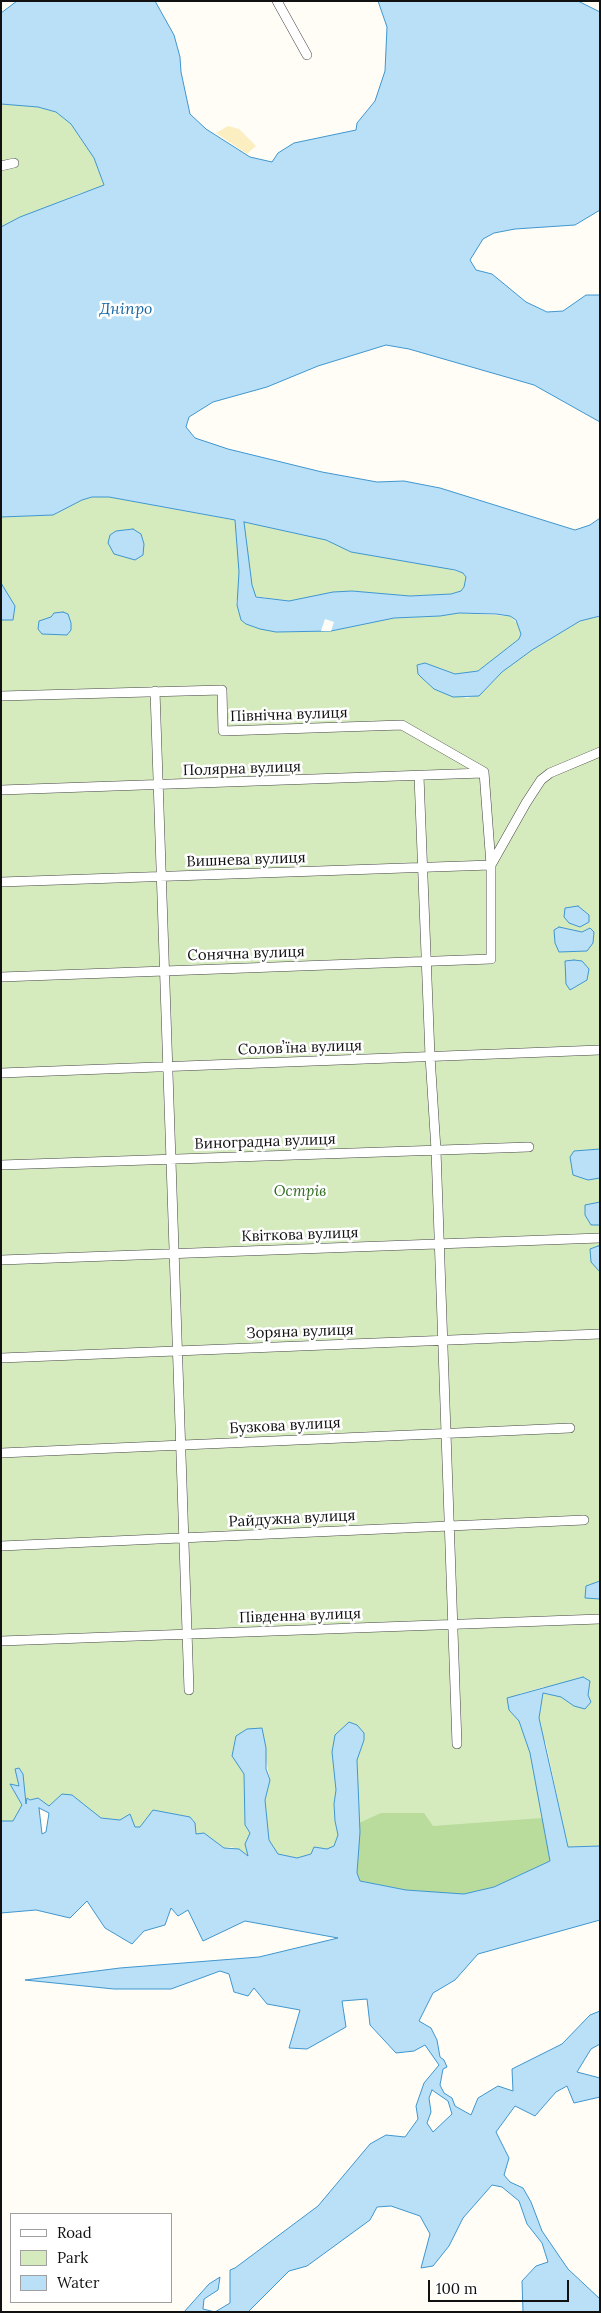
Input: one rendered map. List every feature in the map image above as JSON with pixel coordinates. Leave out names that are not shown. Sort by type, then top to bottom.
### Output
[{"type":"street","points":[[277,1],[307,55]]},
{"type":"street","points":[[1,166],[14,163]]},
{"type":"street","name":"Північна вулиця","points":[[1,696],[222,690],[223,730],[402,725],[484,772]]},
{"type":"street","points":[[155,691],[189,1690]]},
{"type":"street","points":[[491,865],[541,780],[550,773],[600,752]]},
{"type":"street","points":[[484,772],[491,865]]},
{"type":"street","name":"Полярна вулиця","points":[[1,790],[419,776],[484,772]]},
{"type":"street","points":[[419,776],[428,962],[430,1056],[436,1150],[458,1744]]},
{"type":"street","name":"Вишнева вулиця","points":[[1,882],[424,869],[491,865]]},
{"type":"street","name":"Сонячна вулиця","points":[[1,977],[491,959],[491,865]]},
{"type":"street","name":"Соловʼїна вулиця","points":[[1,1073],[600,1050]]},
{"type":"street","name":"Виноградна вулиця","points":[[1,1165],[529,1147]]},
{"type":"street","name":"Квіткова вулиця","points":[[1,1260],[600,1238]]},
{"type":"street","name":"Зоряна вулиця","points":[[1,1358],[600,1334]]},
{"type":"street","name":"Бузкова вулиця","points":[[1,1453],[570,1428]]},
{"type":"street","name":"Райдужна вулиця","points":[[1,1546],[584,1520]]},
{"type":"street","name":"Південна вулиця","points":[[1,1641],[600,1619]]},
{"type":"green space","points":[[1,104],[38,107],[56,112],[71,124],[94,158],[104,186],[78,194],[1,227]]},
{"type":"green space","name":"Острів","points":[[92,497],[109,497],[244,522],[326,540],[351,552],[441,567],[463,573],[466,577],[464,587],[461,591],[451,594],[410,596],[352,591],[289,601],[247,595],[236,601],[241,620],[246,624],[276,632],[331,631],[394,618],[440,616],[459,613],[510,616],[519,625],[521,634],[519,639],[478,671],[455,674],[425,663],[417,665],[418,674],[434,689],[467,698],[481,694],[502,672],[532,650],[580,621],[600,616],[600,1846],[568,1847],[546,1744],[541,1732],[539,1718],[544,1687],[519,1694],[509,1710],[519,1721],[530,1753],[549,1851],[464,1894],[430,1893],[357,1859],[360,1832],[357,1760],[364,1740],[332,1752],[336,1790],[334,1804],[335,1821],[338,1835],[334,1846],[327,1849],[315,1847],[311,1854],[297,1858],[278,1854],[269,1840],[265,1800],[270,1780],[266,1760],[236,1736],[234,1746],[244,1774],[245,1825],[250,1833],[249,1856],[232,1847],[224,1848],[204,1834],[196,1834],[195,1823],[190,1817],[153,1810],[140,1827],[135,1827],[120,1820],[101,1818],[62,1794],[49,1806],[38,1798],[30,1800],[26,1807],[23,1774],[15,1769],[19,1786],[11,1785],[22,1805],[13,1821],[1,1821],[1,517],[53,515]]},
{"type":"green space","points":[[381,1813],[424,1813],[433,1826],[542,1818],[550,1861],[494,1887],[464,1894],[406,1890],[360,1881],[357,1873],[359,1823]]},
{"type":"sand","points":[[228,126],[239,129],[256,146],[247,154],[216,133]]},
{"type":"water","name":"Дніпро","points":[[17,1],[155,1],[174,35],[180,57],[181,72],[190,114],[206,129],[250,157],[272,162],[278,153],[294,143],[356,130],[357,123],[375,101],[385,71],[387,27],[378,1],[578,1],[600,12],[600,210],[575,225],[515,229],[494,233],[483,239],[470,260],[476,270],[492,274],[526,302],[547,312],[563,311],[586,295],[600,295],[600,422],[534,385],[409,349],[386,345],[318,366],[267,387],[213,402],[189,417],[186,427],[195,438],[228,449],[322,472],[377,482],[404,481],[440,488],[575,530],[590,525],[600,518],[600,616],[580,621],[532,650],[502,672],[479,696],[453,697],[434,689],[418,674],[417,665],[425,663],[455,674],[478,671],[519,639],[521,634],[516,620],[510,616],[496,614],[459,613],[440,616],[394,618],[331,631],[276,632],[260,629],[241,620],[237,605],[239,572],[235,520],[109,497],[92,497],[82,500],[53,515],[1,517],[1,227],[20,217],[104,185],[94,158],[71,124],[56,112],[38,107],[1,104],[1,13]],"holes":[[[244,522],[326,540],[351,552],[455,570],[463,573],[466,577],[464,587],[461,591],[451,594],[410,596],[352,591],[333,592],[289,601],[256,597],[252,585]]]},
{"type":"water","points":[[133,529],[141,534],[144,544],[143,555],[135,560],[114,554],[108,543],[110,535],[116,531]]},
{"type":"water","points":[[1,583],[15,606],[13,620],[1,620]]},
{"type":"water","points":[[63,612],[68,614],[71,623],[71,630],[67,635],[42,634],[38,629],[39,621],[51,617],[54,613]]},
{"type":"water","points":[[578,906],[589,915],[589,922],[580,927],[569,923],[564,917],[565,908]]},
{"type":"water","points":[[559,927],[582,932],[590,928],[594,932],[593,943],[587,951],[559,952],[555,943],[554,930]]},
{"type":"water","points":[[565,961],[582,961],[589,969],[587,980],[570,990],[566,984]]},
{"type":"water","points":[[600,1149],[600,1178],[588,1180],[573,1175],[570,1157],[574,1151]]},
{"type":"water","points":[[600,1202],[600,1225],[591,1225],[585,1215],[585,1205]]},
{"type":"water","points":[[600,1246],[600,1272],[591,1262],[590,1249]]},
{"type":"water","points":[[600,1581],[600,1599],[585,1598],[586,1586]]},
{"type":"water","points":[[583,1677],[590,1681],[588,1695],[591,1702],[585,1709],[574,1706],[561,1697],[543,1693],[539,1718],[568,1847],[600,1846],[600,1920],[478,1954],[455,1980],[433,1993],[419,2021],[431,2028],[437,2040],[440,2057],[444,2060],[447,2067],[443,2069],[440,2085],[444,2093],[452,2098],[455,2106],[471,2115],[478,2098],[498,2086],[513,2091],[512,2069],[562,2044],[590,2015],[600,2011],[600,2044],[591,2049],[577,2072],[600,2078],[600,2097],[574,2103],[567,2086],[556,2092],[535,2116],[515,2106],[496,2132],[509,2158],[504,2175],[510,2182],[523,2188],[531,2202],[542,2231],[568,2269],[600,2299],[600,2312],[523,2312],[522,2281],[536,2266],[548,2262],[542,2243],[527,2224],[519,2201],[502,2187],[492,2185],[463,2218],[449,2246],[433,2266],[421,2268],[430,2234],[420,2216],[391,2206],[377,2207],[370,2220],[307,2266],[289,2271],[248,2312],[215,2312],[230,2303],[230,2270],[318,2206],[370,2144],[386,2135],[405,2137],[418,2119],[416,2106],[424,2083],[439,2065],[425,2045],[414,2051],[396,2053],[370,2025],[367,1999],[342,2001],[346,2027],[307,2049],[289,2048],[300,2010],[267,2004],[254,1988],[248,1996],[234,1992],[229,1974],[220,1971],[171,1989],[114,1989],[25,1980],[120,1968],[259,1957],[338,1938],[245,1921],[203,1941],[188,1910],[178,1916],[171,1908],[165,1925],[144,1931],[132,1944],[105,1928],[87,1901],[70,1918],[36,1910],[1,1913],[1,1821],[13,1821],[22,1805],[10,1784],[19,1786],[15,1769],[19,1768],[23,1774],[26,1804],[27,1798],[30,1800],[38,1798],[49,1806],[62,1794],[72,1795],[101,1818],[120,1820],[130,1814],[135,1827],[140,1827],[153,1810],[190,1817],[195,1823],[196,1834],[204,1833],[224,1848],[239,1849],[248,1856],[245,1844],[250,1833],[245,1825],[244,1774],[232,1756],[236,1736],[247,1729],[262,1728],[266,1748],[266,1769],[270,1780],[265,1800],[269,1840],[278,1854],[297,1858],[311,1854],[314,1847],[327,1849],[334,1846],[338,1835],[335,1821],[334,1804],[336,1790],[332,1752],[335,1735],[349,1722],[357,1725],[364,1733],[364,1740],[357,1760],[360,1832],[357,1873],[360,1881],[406,1890],[464,1894],[494,1887],[550,1861],[530,1753],[519,1721],[509,1710],[507,1698]],"holes":[[[39,1808],[49,1813],[46,1832],[42,1834]],[[432,2090],[448,2101],[452,2114],[433,2132],[427,2123],[431,2112],[429,2098]]]},
{"type":"water","points":[[220,2277],[218,2290],[204,2299],[203,2309],[215,2312],[184,2312],[209,2284]]},
{"type":"pier","points":[[325,619],[334,622],[331,631],[321,631]]}]
